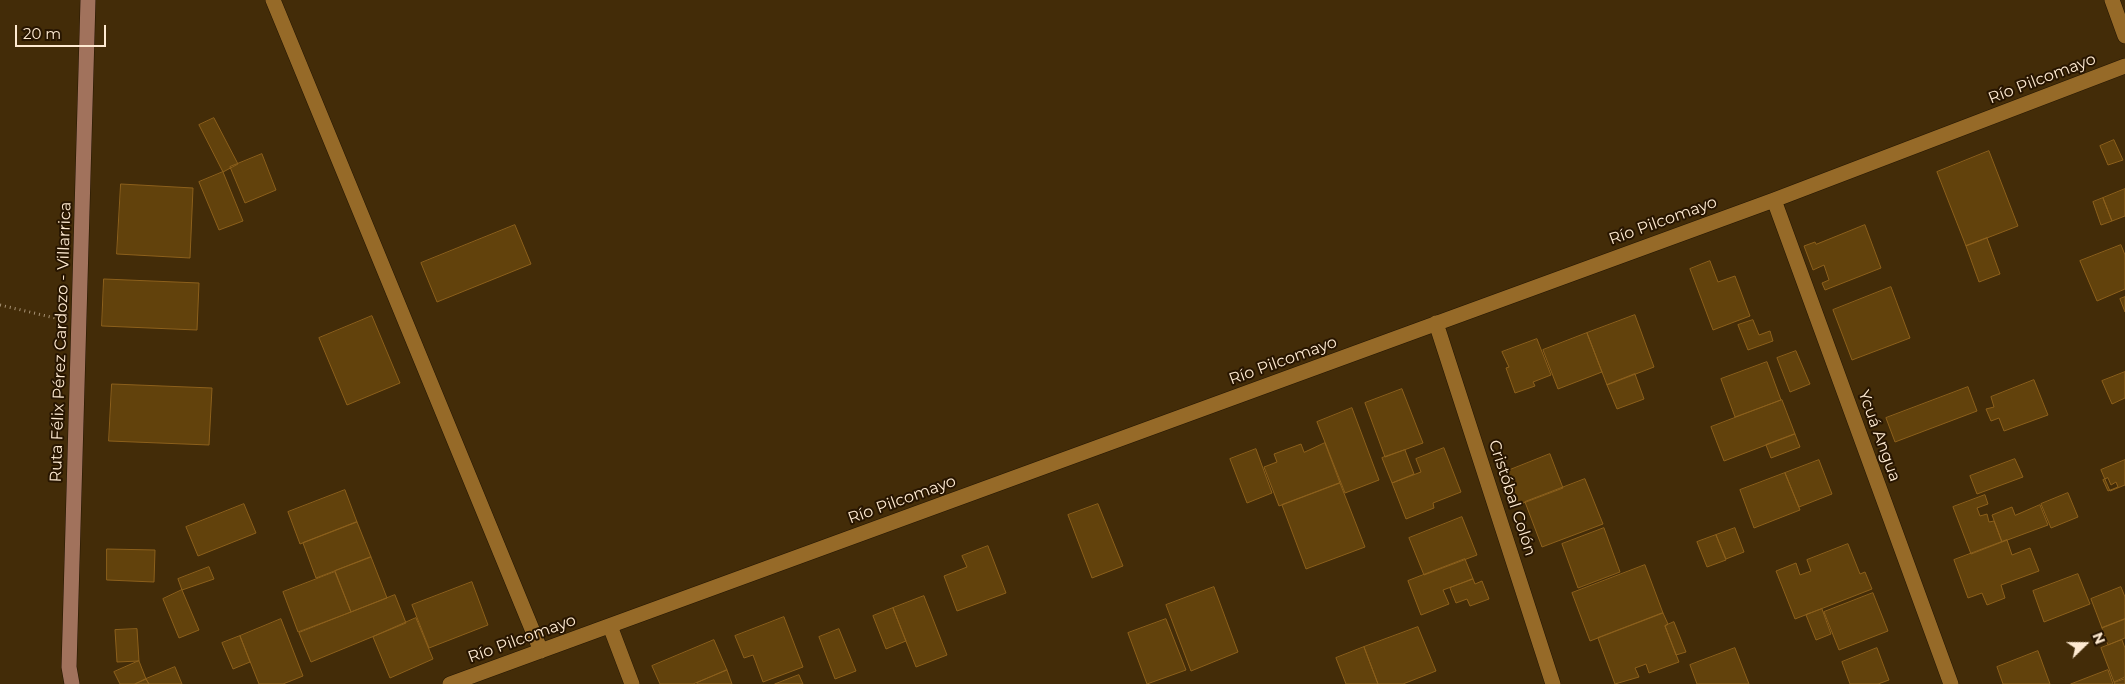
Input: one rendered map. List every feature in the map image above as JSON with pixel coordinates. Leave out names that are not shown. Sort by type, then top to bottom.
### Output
[{"type":"street","name":"Ruta Félix Pérez Cardozo - Villarrica","points":[[72,684],[69,666],[88,0]]},
{"type":"street","points":[[273,0],[541,651]]},
{"type":"street","points":[[2112,0],[2125,36]]},
{"type":"street","name":"Río Pilcomayo","points":[[450,684],[1774,200],[2125,66]]},
{"type":"street","name":"Ycuá Angua","points":[[1774,200],[1951,684]]},
{"type":"street","name":"Cristóbal Colón","points":[[1436,323],[1553,684]]},
{"type":"street","points":[[610,626],[632,684]]},
{"type":"path","points":[[0,305],[79,324]]},
{"type":"building","points":[[214,118],[238,164],[223,172],[199,125]]},
{"type":"building","points":[[2114,140],[2123,160],[2108,165],[2100,146]]},
{"type":"building","points":[[1989,151],[2018,226],[1966,246],[1937,172]]},
{"type":"building","points":[[262,154],[276,190],[245,203],[230,167]]},
{"type":"building","points":[[223,172],[243,221],[219,230],[199,182]]},
{"type":"building","points":[[121,184],[193,188],[190,258],[117,254]]},
{"type":"building","points":[[2125,189],[2125,216],[2112,221],[2103,198]]},
{"type":"building","points":[[2103,198],[2112,221],[2101,225],[2093,202]]},
{"type":"building","points":[[515,225],[531,264],[437,302],[421,263]]},
{"type":"building","points":[[1865,225],[1881,268],[1825,290],[1822,283],[1829,280],[1824,265],[1813,270],[1804,246],[1815,242],[1816,244]]},
{"type":"building","points":[[1987,238],[2000,274],[1979,282],[1966,246]]},
{"type":"building","points":[[2121,245],[2125,255],[2125,289],[2097,301],[2080,261]]},
{"type":"building","points":[[1710,261],[1718,282],[1735,276],[1750,316],[1713,330],[1690,269]]},
{"type":"building","points":[[104,279],[199,283],[197,330],[102,326]]},
{"type":"building","points":[[1891,287],[1910,338],[1852,360],[1833,310]]},
{"type":"building","points":[[2125,297],[2125,312],[2120,299]]},
{"type":"building","points":[[1635,315],[1654,367],[1607,385],[1587,333]]},
{"type":"building","points":[[372,316],[400,383],[347,405],[319,338]]},
{"type":"building","points":[[1753,320],[1759,335],[1770,331],[1773,341],[1748,350],[1738,325]]},
{"type":"building","points":[[1587,333],[1602,372],[1558,389],[1543,350]]},
{"type":"building","points":[[1537,339],[1551,375],[1533,382],[1535,386],[1515,393],[1506,368],[1509,367],[1502,352]]},
{"type":"building","points":[[1796,351],[1810,384],[1790,392],[1777,358]]},
{"type":"building","points":[[1767,362],[1781,400],[1735,417],[1721,379]]},
{"type":"building","points":[[2125,372],[2125,398],[2112,404],[2102,381]]},
{"type":"building","points":[[1635,374],[1644,399],[1617,409],[1607,385]]},
{"type":"building","points":[[2034,380],[2048,415],[2004,431],[1999,418],[1991,421],[1986,409],[1994,407],[1991,397]]},
{"type":"building","points":[[112,384],[212,388],[209,445],[109,441]]},
{"type":"building","points":[[1968,387],[1977,411],[1895,442],[1886,418]]},
{"type":"building","points":[[1402,389],[1423,443],[1385,457],[1365,403]]},
{"type":"building","points":[[1782,400],[1795,434],[1724,461],[1711,427]]},
{"type":"building","points":[[1352,408],[1379,480],[1345,493],[1317,422]]},
{"type":"building","points":[[1795,434],[1800,447],[1771,458],[1766,445]]},
{"type":"building","points":[[1325,443],[1340,483],[1279,506],[1264,467],[1277,462],[1274,454],[1301,444],[1304,452]]},
{"type":"building","points":[[1444,448],[1461,492],[1433,503],[1434,508],[1406,519],[1392,483],[1421,472],[1416,459]]},
{"type":"building","points":[[1256,449],[1272,493],[1247,503],[1230,459]]},
{"type":"building","points":[[1405,450],[1414,474],[1392,483],[1382,458]]},
{"type":"building","points":[[1550,454],[1563,488],[1518,505],[1505,472]]},
{"type":"building","points":[[2015,459],[2023,477],[1977,494],[1970,476]]},
{"type":"building","points":[[1819,460],[1832,494],[1799,507],[1785,473]]},
{"type":"building","points":[[2125,460],[2125,485],[2110,491],[2101,470]]},
{"type":"building","points":[[1785,473],[1800,510],[1754,528],[1740,490]]},
{"type":"building","points":[[2108,478],[2111,485],[2116,482],[2118,487],[2108,491],[2103,480]]},
{"type":"building","points":[[1585,479],[1603,524],[1542,547],[1525,502]]},
{"type":"building","points":[[1340,483],[1365,547],[1306,569],[1282,505]]},
{"type":"building","points":[[345,490],[357,522],[300,544],[288,512]]},
{"type":"building","points":[[2068,493],[2078,517],[2051,528],[2041,504]]},
{"type":"building","points":[[1985,495],[1988,504],[1977,508],[1980,516],[1987,514],[1989,522],[1994,521],[2002,542],[1971,554],[1953,507]]},
{"type":"building","points":[[244,504],[256,533],[198,556],[186,527]]},
{"type":"building","points":[[1098,504],[1123,566],[1092,578],[1068,515]]},
{"type":"building","points":[[2040,505],[2048,525],[2002,542],[1992,515],[2012,507],[2015,515]]},
{"type":"building","points":[[1462,517],[1477,555],[1424,575],[1409,538]]},
{"type":"building","points":[[357,522],[371,557],[316,578],[303,543]]},
{"type":"building","points":[[1604,528],[1620,572],[1578,588],[1562,544]]},
{"type":"building","points":[[1735,528],[1744,552],[1726,559],[1716,535]]},
{"type":"building","points":[[1716,535],[1726,560],[1707,567],[1697,542]]},
{"type":"building","points":[[2007,540],[2012,555],[2030,548],[2039,571],[2001,585],[2005,598],[1987,605],[1982,593],[1968,598],[1954,560]]},
{"type":"building","points":[[1848,544],[1860,574],[1865,572],[1872,589],[1795,619],[1776,571],[1796,563],[1800,575],[1811,571],[1807,560]]},
{"type":"building","points":[[988,546],[1006,593],[957,611],[944,576],[967,567],[962,556]]},
{"type":"building","points":[[107,549],[155,550],[154,582],[107,580]]},
{"type":"building","points":[[371,557],[387,598],[351,612],[335,571]]},
{"type":"building","points":[[1465,559],[1473,579],[1443,590],[1449,604],[1421,615],[1408,581]]},
{"type":"building","points":[[1645,565],[1663,613],[1590,641],[1572,593]]},
{"type":"building","points":[[209,567],[214,579],[182,590],[178,579]]},
{"type":"building","points":[[335,572],[351,612],[298,632],[283,592]]},
{"type":"building","points":[[2078,574],[2090,604],[2044,622],[2033,591]]},
{"type":"building","points":[[1473,579],[1475,584],[1482,581],[1489,599],[1470,606],[1467,599],[1456,603],[1450,588]]},
{"type":"building","points":[[472,582],[488,625],[429,648],[412,605]]},
{"type":"building","points":[[1214,587],[1238,652],[1191,671],[1166,605]]},
{"type":"building","points":[[2121,587],[2125,597],[2125,619],[2102,628],[2091,599]]},
{"type":"building","points":[[182,590],[199,630],[179,638],[163,599]]},
{"type":"building","points":[[1873,593],[1888,631],[1839,650],[1824,612]]},
{"type":"building","points":[[395,595],[406,623],[311,662],[299,633]]},
{"type":"building","points":[[924,596],[947,655],[916,667],[893,608]]},
{"type":"building","points":[[893,608],[906,641],[886,649],[873,616]]},
{"type":"building","points":[[1822,609],[1831,634],[1816,640],[1806,615]]},
{"type":"building","points":[[1663,613],[1668,624],[1665,626],[1679,662],[1649,673],[1646,664],[1635,668],[1639,677],[1615,684],[1598,638]]},
{"type":"building","points":[[784,617],[803,667],[763,682],[753,655],[744,658],[735,636]]},
{"type":"building","points":[[416,618],[433,659],[390,678],[373,637]]},
{"type":"building","points":[[281,619],[303,676],[283,684],[259,684],[240,636]]},
{"type":"building","points":[[1166,619],[1186,670],[1147,684],[1128,633]]},
{"type":"building","points":[[2125,619],[2125,638],[2108,645],[2102,628]]},
{"type":"building","points":[[1674,622],[1686,652],[1676,655],[1665,626]]},
{"type":"building","points":[[1418,627],[1436,671],[1403,684],[1378,684],[1364,647]]},
{"type":"building","points":[[137,629],[139,661],[117,662],[115,630]]},
{"type":"building","points":[[839,629],[856,671],[835,679],[819,637]]},
{"type":"building","points":[[240,636],[250,662],[233,669],[222,643]]},
{"type":"building","points":[[714,640],[727,670],[693,684],[660,684],[652,666]]},
{"type":"building","points":[[2122,640],[2125,648],[2125,677],[2114,682],[2101,648]]},
{"type":"building","points":[[1364,647],[1378,684],[1346,684],[1336,658]]},
{"type":"building","points":[[1735,648],[1749,684],[1697,684],[1690,665]]},
{"type":"building","points":[[1877,648],[1889,680],[1878,684],[1850,684],[1842,662]]},
{"type":"building","points":[[2038,651],[2050,684],[2003,684],[1997,667]]},
{"type":"building","points":[[139,661],[146,679],[135,684],[120,684],[114,672]]},
{"type":"building","points":[[175,667],[182,684],[149,684],[146,679]]},
{"type":"building","points":[[727,670],[732,684],[697,684],[697,683]]},
{"type":"building","points":[[2108,670],[2113,684],[2071,684]]},
{"type":"building","points":[[799,675],[803,684],[775,684]]},
{"type":"building","points":[[146,679],[149,684],[135,684]]},
{"type":"building","points":[[2125,679],[2125,684],[2114,683]]}]
